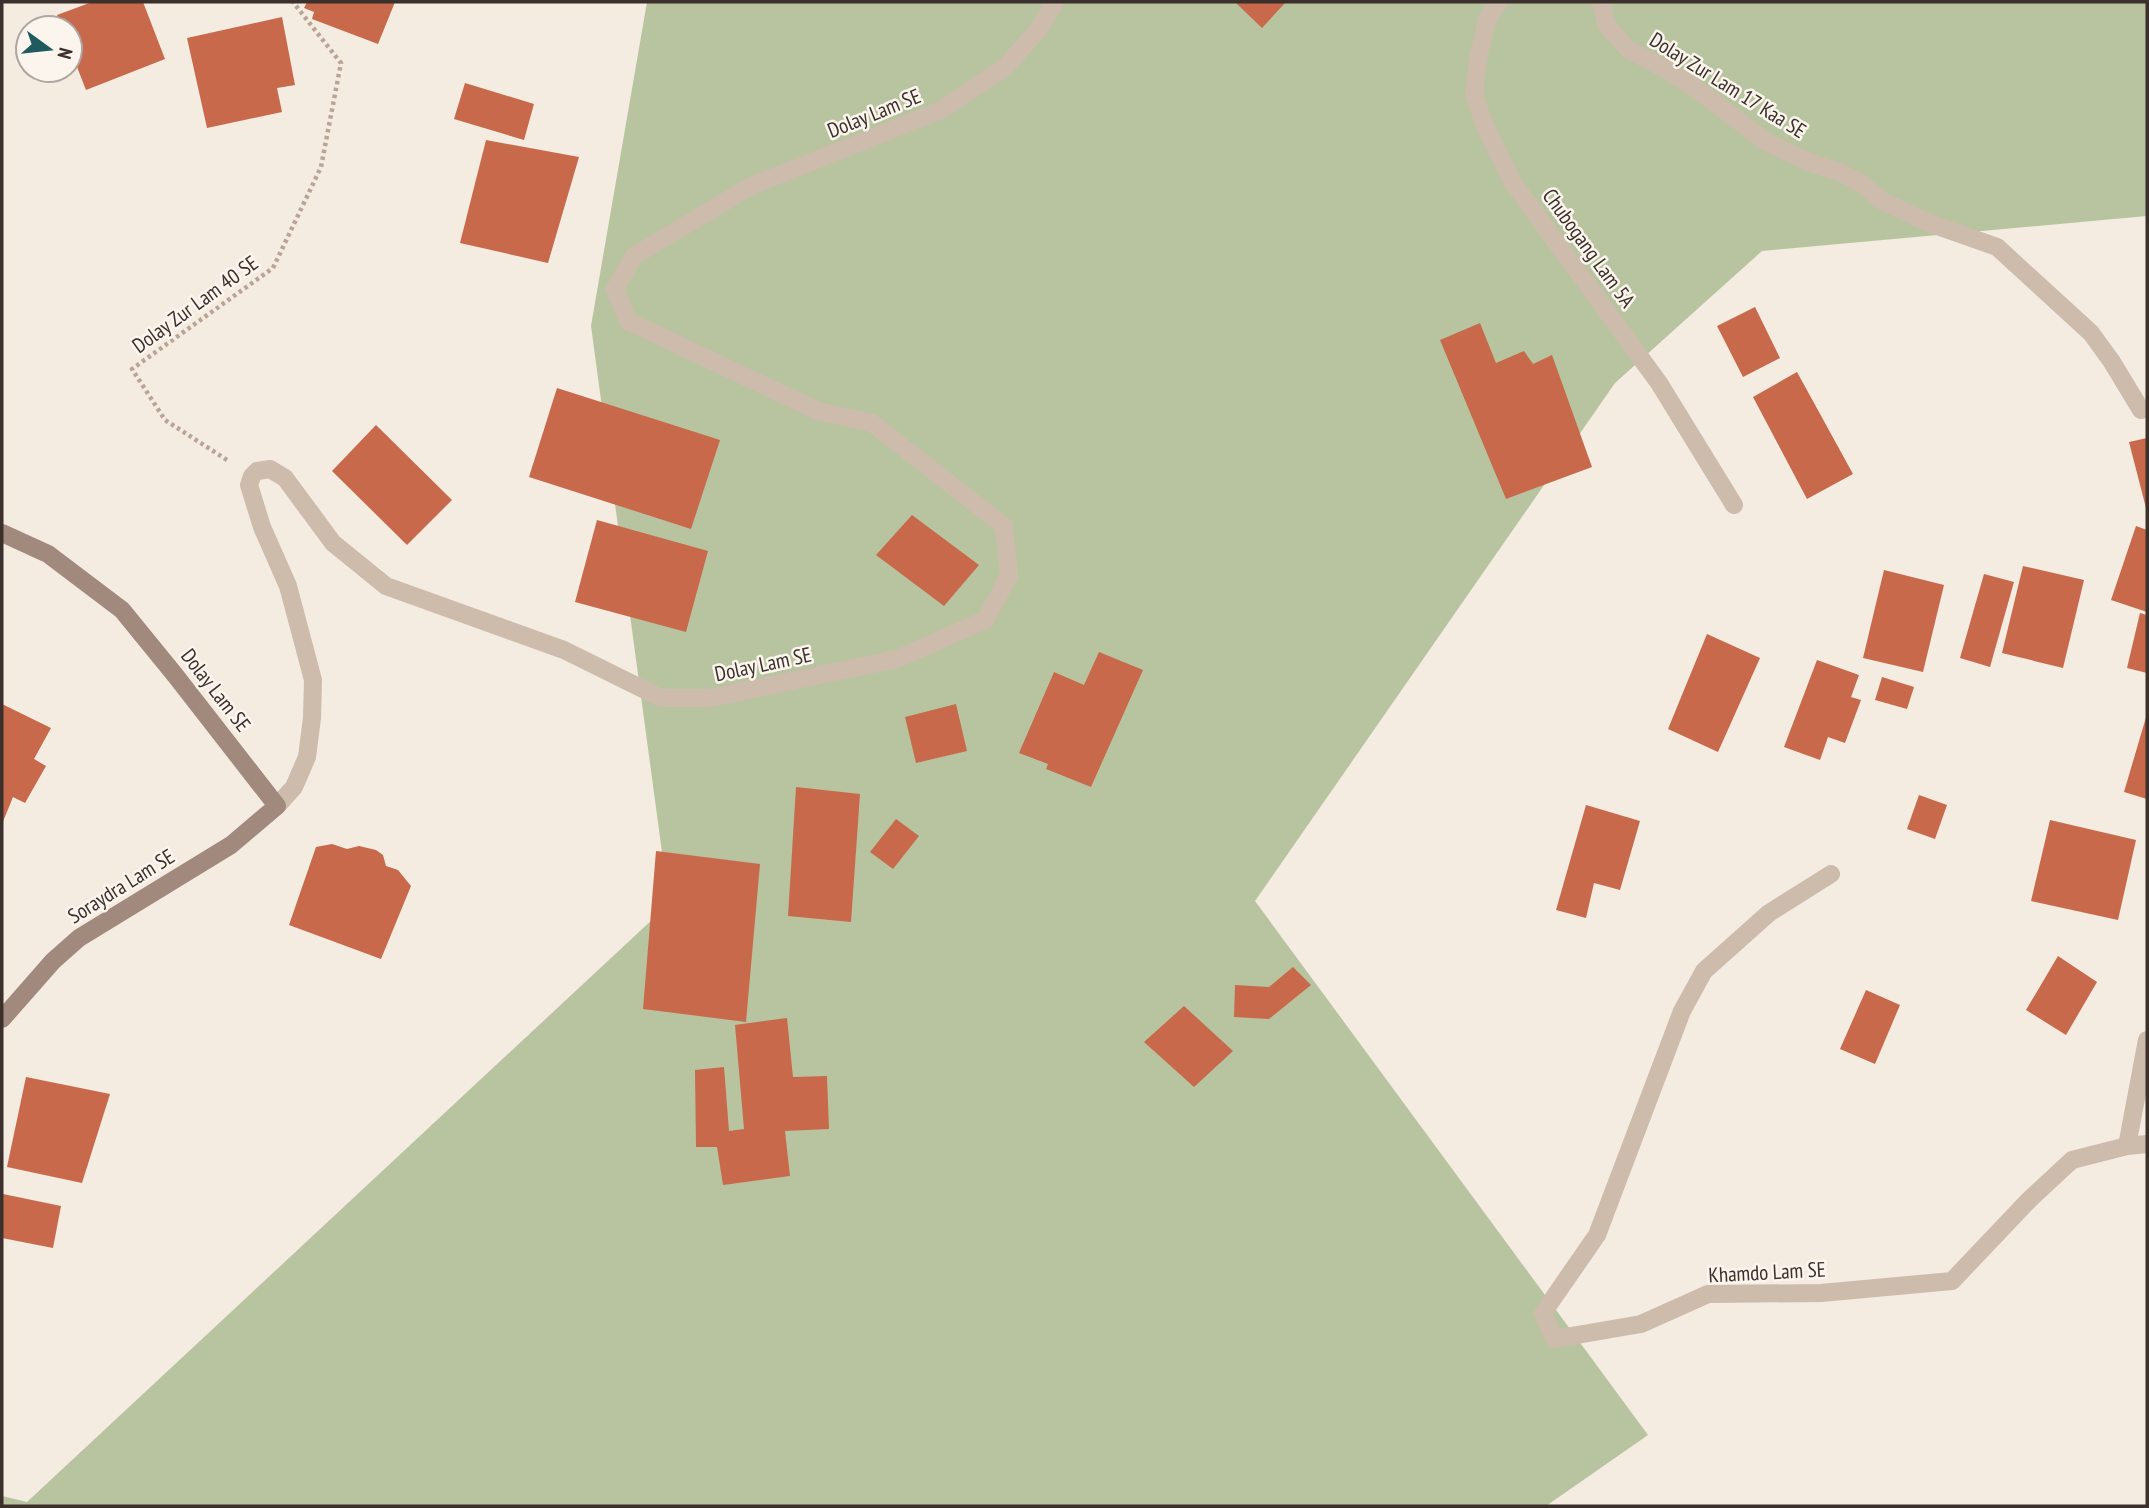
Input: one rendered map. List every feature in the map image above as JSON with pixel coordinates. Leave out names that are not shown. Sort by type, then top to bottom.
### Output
[{"type":"street","name":"Dolay Lam SE","points":[[252,476],[257,471],[270,470],[285,478],[333,543],[386,586],[564,650],[661,698],[710,698],[897,659],[985,620],[1009,576],[1004,526],[872,423],[818,411],[628,321],[615,289],[634,256],[751,186],[941,110],[1004,67],[1038,30],[1055,2]]},
{"type":"street","name":"Chubogang Lam 5A","points":[[1499,2],[1488,17],[1478,58],[1474,94],[1484,124],[1513,183],[1659,383],[1734,505]]},
{"type":"street","name":"Dolay Zur Lam 17 Kaa SE","points":[[1601,2],[1607,26],[1629,50],[1702,93],[1766,142],[1816,165],[1840,172],[1862,184],[1882,201],[1929,223],[1997,247],[2091,333],[2141,410]]},
{"type":"street","points":[[252,476],[249,485],[254,506],[288,586],[313,680],[307,757],[294,787],[277,806]]},
{"type":"street","name":"Dolay Lam SE","points":[[2,533],[48,554],[122,610],[277,806]]},
{"type":"street","name":"Soraydra Lam SE","points":[[2,1018],[53,961],[79,938],[231,845],[277,806]]},
{"type":"street","name":"Khamdo Lam SE","points":[[1831,874],[1769,912],[1704,971],[1682,1011],[1597,1235],[1543,1313],[1554,1339],[1641,1324],[1708,1294],[1821,1293],[1952,1281],[2029,1200],[2072,1160],[2127,1146],[2147,1144]]},
{"type":"street","points":[[2127,1146],[2147,1040]]},
{"type":"path","name":"Dolay Zur Lam 40 SE","points":[[252,476],[165,420],[132,369],[273,268],[321,167],[341,62],[293,2]]},
{"type":"green space","points":[[647,2],[2147,2],[2147,216],[1762,251],[1615,383],[1255,901],[1648,1435],[1546,1506],[2,1506],[2,1496],[27,1502],[669,904],[591,326]]},
{"type":"building","points":[[92,2],[143,2],[165,59],[86,90],[84,84],[84,14],[60,14]]},
{"type":"building","points":[[307,2],[395,2],[378,44],[312,19],[314,12],[304,8]]},
{"type":"building","points":[[1235,2],[1286,2],[1262,28]]},
{"type":"building","points":[[282,17],[295,85],[277,88],[282,112],[207,128],[187,38]]},
{"type":"building","points":[[465,83],[534,104],[524,140],[454,119]]},
{"type":"building","points":[[486,140],[579,157],[548,263],[460,243]]},
{"type":"building","points":[[1755,307],[1780,358],[1743,377],[1717,326]]},
{"type":"building","points":[[1480,323],[1496,363],[1524,351],[1533,364],[1552,355],[1592,467],[1506,499],[1440,340]]},
{"type":"building","points":[[1797,372],[1853,474],[1807,499],[1753,397]]},
{"type":"building","points":[[557,388],[720,440],[691,529],[529,477]]},
{"type":"building","points":[[376,425],[452,500],[407,545],[332,471]]},
{"type":"building","points":[[2147,438],[2147,508],[2146,508],[2129,442]]},
{"type":"building","points":[[912,515],[979,565],[944,606],[876,555]]},
{"type":"building","points":[[597,520],[708,551],[686,632],[575,602]]},
{"type":"building","points":[[2136,526],[2147,530],[2147,612],[2111,600]]},
{"type":"building","points":[[2023,566],[2084,580],[2063,668],[2002,653]]},
{"type":"building","points":[[1884,570],[1944,585],[1923,672],[1863,658]]},
{"type":"building","points":[[1984,574],[2014,582],[1990,667],[1960,658]]},
{"type":"building","points":[[2140,613],[2147,615],[2147,673],[2127,668]]},
{"type":"building","points":[[1707,634],[1760,658],[1718,752],[1668,729]]},
{"type":"building","points":[[1099,652],[1143,670],[1091,787],[1046,769],[1048,764],[1019,753],[1054,672],[1084,685]]},
{"type":"building","points":[[1817,660],[1859,675],[1851,697],[1861,700],[1845,743],[1828,737],[1820,760],[1784,747]]},
{"type":"building","points":[[1882,677],[1914,687],[1907,709],[1875,700]]},
{"type":"building","points":[[2,704],[51,728],[34,759],[46,766],[25,803],[13,797],[2,824]]},
{"type":"building","points":[[956,704],[967,751],[916,763],[905,717]]},
{"type":"building","points":[[2147,714],[2147,799],[2124,792]]},
{"type":"building","points":[[796,787],[860,794],[851,922],[788,916]]},
{"type":"building","points":[[1919,795],[1947,805],[1935,839],[1907,829]]},
{"type":"building","points":[[1586,805],[1640,821],[1620,890],[1594,883],[1586,918],[1556,910]]},
{"type":"building","points":[[896,819],[919,836],[893,869],[870,852]]},
{"type":"building","points":[[2050,820],[2136,840],[2118,920],[2031,901]]},
{"type":"building","points":[[332,844],[347,849],[359,846],[376,850],[383,855],[386,866],[398,870],[411,886],[381,959],[289,925],[316,847]]},
{"type":"building","points":[[656,851],[760,864],[746,1022],[643,1009]]},
{"type":"building","points":[[2058,956],[2097,982],[2066,1035],[2026,1010]]},
{"type":"building","points":[[1293,967],[1311,985],[1269,1019],[1234,1017],[1235,985],[1269,987]]},
{"type":"building","points":[[1866,990],[1900,1005],[1875,1064],[1840,1049]]},
{"type":"building","points":[[1184,1006],[1233,1051],[1194,1087],[1144,1042]]},
{"type":"building","points":[[787,1018],[793,1077],[827,1076],[829,1129],[785,1131],[790,1176],[723,1185],[717,1147],[696,1147],[695,1070],[724,1067],[729,1131],[744,1129],[735,1025]]},
{"type":"building","points":[[26,1077],[110,1094],[82,1183],[7,1167]]},
{"type":"building","points":[[3,1194],[61,1206],[53,1248],[2,1238]]}]
